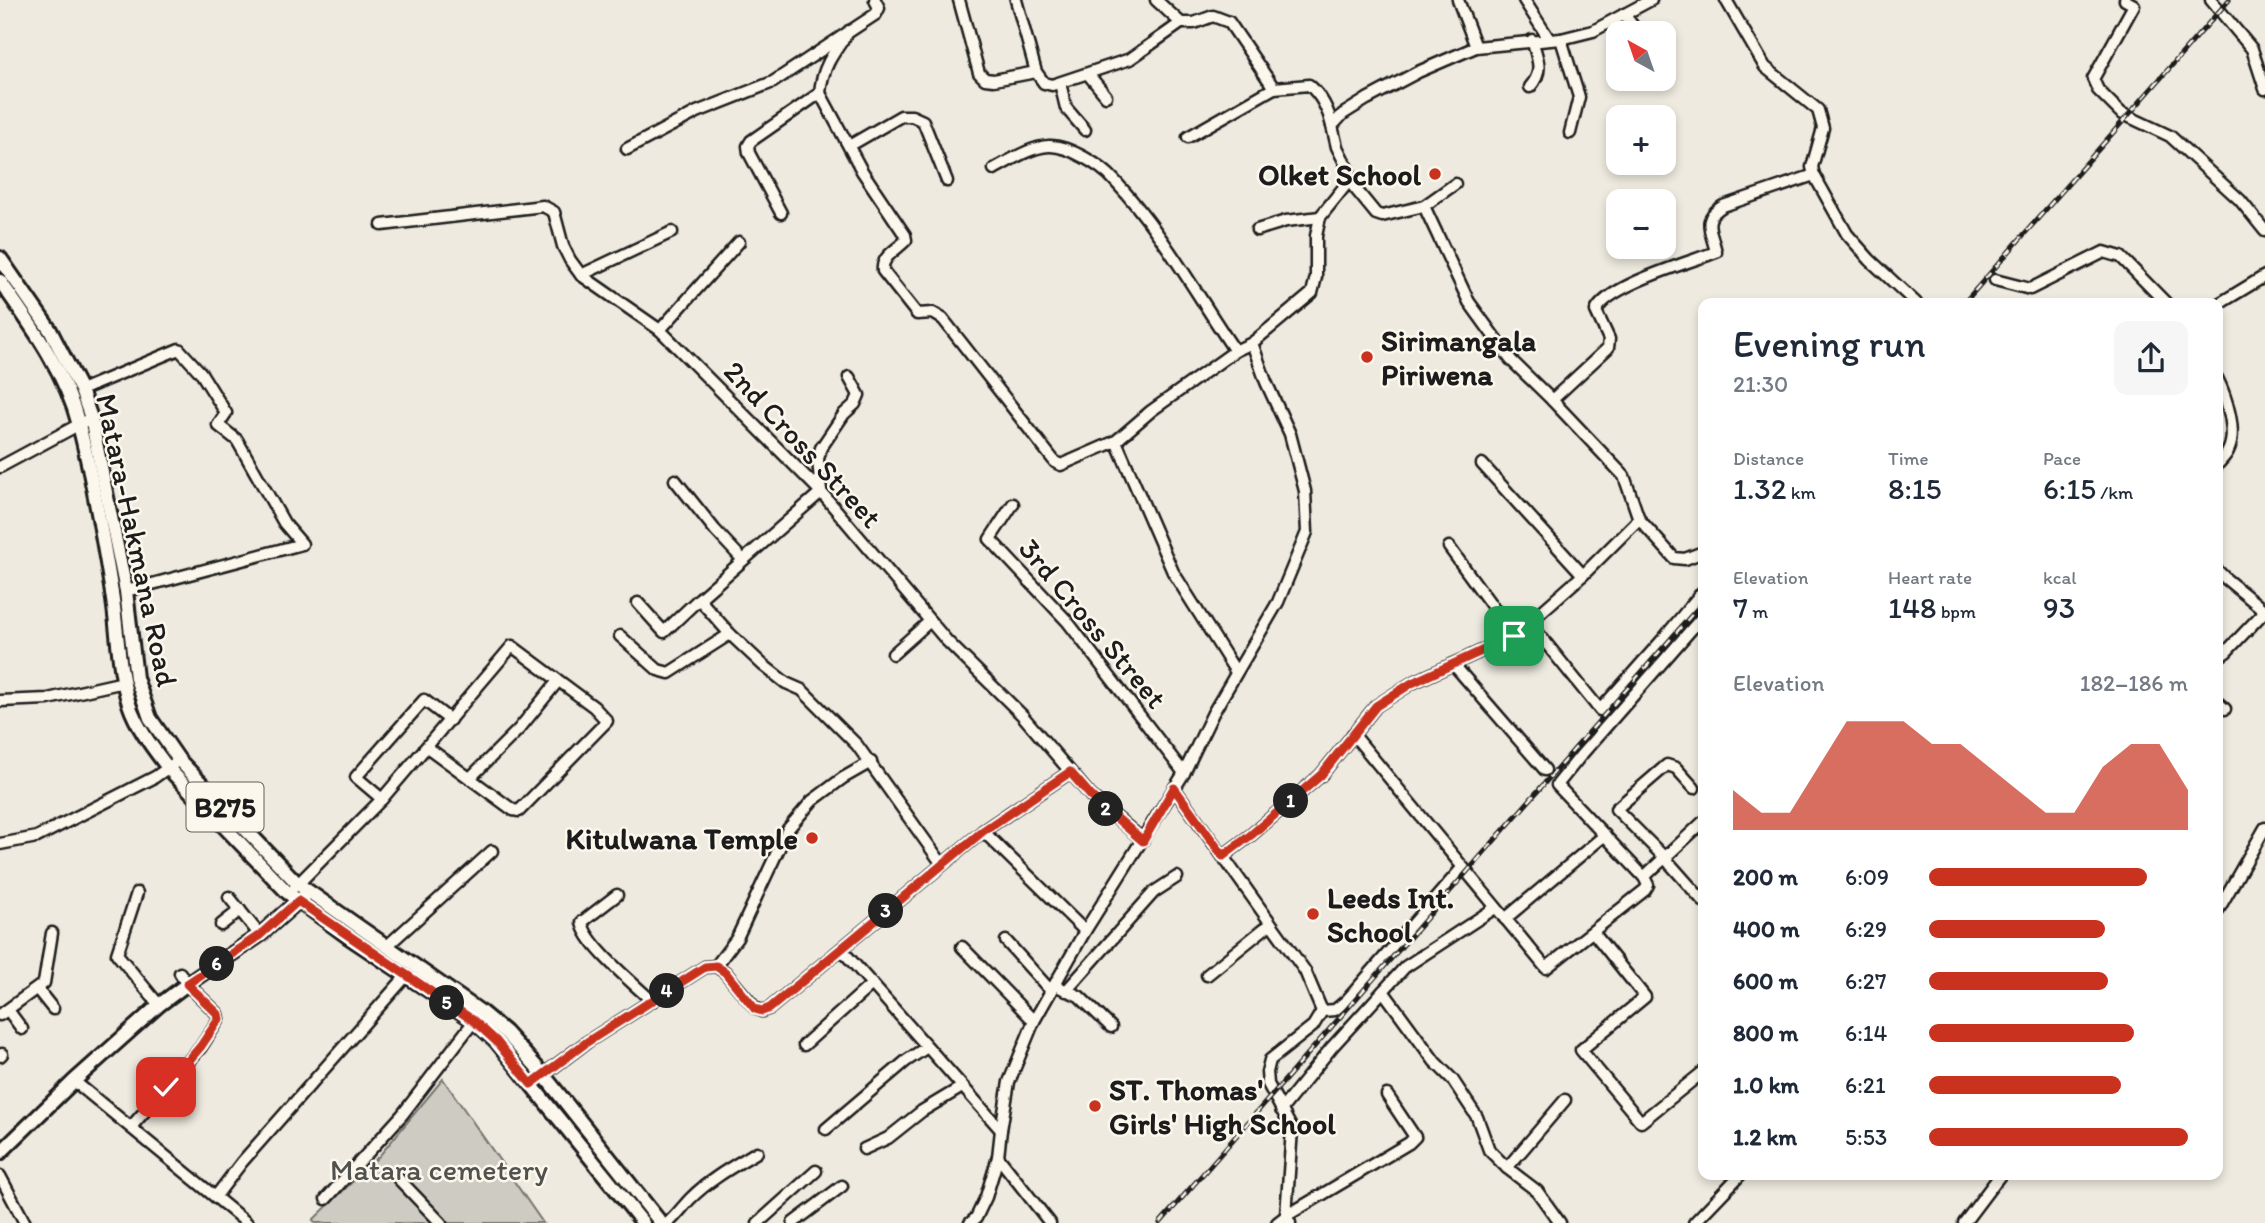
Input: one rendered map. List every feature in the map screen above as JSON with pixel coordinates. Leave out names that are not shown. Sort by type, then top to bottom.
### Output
[{"type":"main road","name":"Matara-Hakmana Road","points":[[0,258],[50,330],[81,390],[91,418],[125,591],[136,678],[143,702],[163,739],[179,760],[298,884],[497,1025],[543,1074],[661,1223]]},
{"type":"main road","name":"Matara-Hakmana Road","points":[[0,281],[40,338],[69,394],[79,425],[112,593],[124,682],[130,705],[138,724],[168,768],[293,897],[474,1021],[496,1041],[643,1223]]},
{"type":"main road","points":[[0,1153],[74,1081],[159,1005],[184,978],[260,935],[293,897],[309,892]]},
{"type":"street","points":[[627,149],[697,112],[773,82],[876,14],[879,8],[875,0]]},
{"type":"street","points":[[959,0],[979,73],[985,79],[994,80],[1036,72]]},
{"type":"street","points":[[1016,0],[1036,72],[1044,83],[1060,83],[1130,59],[1181,23],[1194,23],[1213,16],[1229,22],[1274,88]]},
{"type":"street","points":[[1156,0],[1181,23]]},
{"type":"street","points":[[1458,0],[1476,47]]},
{"type":"street","points":[[1524,0],[1549,39]]},
{"type":"street","points":[[1332,126],[1343,114],[1367,99],[1418,72],[1476,47],[1561,38],[1593,31],[1651,0]]},
{"type":"street","points":[[1726,0],[1765,67],[1818,110],[1823,128],[1812,167],[1847,234],[1911,298]]},
{"type":"street","points":[[2126,0],[2134,5],[2093,79],[2098,90],[2121,113],[2170,136],[2240,200],[2265,231]]},
{"type":"street","points":[[2211,0],[2252,49],[2265,89]]},
{"type":"street","points":[[1624,14],[1629,21]]},
{"type":"street","points":[[849,32],[827,61],[821,78],[820,93],[862,171],[905,235],[906,240],[887,257],[882,267],[917,314],[933,313],[943,319],[1060,465],[1116,442],[1151,411],[1235,351],[1252,343],[1312,293],[1316,277],[1316,236],[1320,217],[1349,181],[1350,173],[1337,147],[1330,115],[1316,92],[1309,85],[1274,88],[1188,137]]},
{"type":"street","points":[[1561,38],[1579,97],[1570,133]]},
{"type":"street","points":[[1530,87],[1538,78],[1539,69],[1532,40]]},
{"type":"street","points":[[1088,74],[1106,96]]},
{"type":"street","points":[[1060,83],[1066,108],[1085,131]]},
{"type":"street","points":[[781,213],[749,153],[748,146],[751,141],[820,93]]},
{"type":"street","points":[[849,146],[901,116],[912,116],[923,121],[947,181]]},
{"type":"street","points":[[994,169],[1031,150],[1050,146],[1070,151],[1098,165],[1114,178],[1150,226],[1198,292],[1235,351]]},
{"type":"street","points":[[1552,400],[1608,348],[1609,338],[1596,311],[1599,305],[1625,286],[1716,252],[1709,219],[1712,212],[1723,205],[1814,175]]},
{"type":"street","points":[[1349,181],[1376,214],[1382,216],[1424,206],[1455,184]]},
{"type":"street","points":[[1424,206],[1469,302],[1511,360],[1624,476],[1639,519],[1674,558],[1685,559],[1698,554]]},
{"type":"street","name":"2nd Cross Street","points":[[382,225],[548,207],[554,212],[563,246],[581,275],[660,330],[821,492],[947,642],[1022,715],[1091,796],[1143,841]]},
{"type":"street","points":[[1257,230],[1286,221],[1320,217]]},
{"type":"street","points":[[581,275],[672,232]]},
{"type":"street","points":[[660,330],[738,242]]},
{"type":"street","points":[[1995,280],[2030,289],[2104,251],[2121,257],[2161,298]]},
{"type":"street","points":[[2223,301],[2265,276]]},
{"type":"street","points":[[970,1223],[976,1218],[986,1197],[998,1157],[1000,1130],[1010,1082],[1034,1021],[1085,931],[1184,773],[1213,713],[1278,602],[1307,532],[1304,491],[1290,435],[1252,343]]},
{"type":"street","points":[[81,390],[179,349],[201,373],[226,413],[218,425],[237,440],[284,523],[302,544],[125,591]]},
{"type":"street","points":[[638,603],[664,632],[821,492],[818,459],[821,448],[859,395],[849,377]]},
{"type":"street","points":[[2223,392],[2231,420],[2230,450],[2223,458]]},
{"type":"street","points":[[0,467],[91,418]]},
{"type":"street","points":[[1116,442],[1173,572],[1236,673]]},
{"type":"street","points":[[1482,464],[1583,575]]},
{"type":"street","points":[[675,480],[743,560]]},
{"type":"street","name":"3rd Cross Street","points":[[1013,504],[990,539],[1067,621],[1184,773]]},
{"type":"street","points":[[1223,856],[1321,775],[1376,706],[1412,683],[1514,636],[1583,575],[1639,519]]},
{"type":"street","points":[[1449,547],[1514,636]]},
{"type":"street","points":[[2223,576],[2265,611],[2223,654]]},
{"type":"street","points":[[1529,622],[1600,710],[1698,597]]},
{"type":"street","points":[[699,598],[730,634],[763,665],[786,683],[802,690],[857,745],[942,864]]},
{"type":"street","points":[[894,654],[930,621]]},
{"type":"street","points":[[1353,734],[1546,968],[1648,885],[1644,877],[1558,785],[1581,754],[1698,622]]},
{"type":"street","points":[[620,636],[658,670],[669,673],[730,634]]},
{"type":"street","points":[[293,897],[298,884],[382,799],[512,646],[594,707],[607,721],[519,811],[513,810],[427,747]]},
{"type":"street","points":[[1454,665],[1545,770]]},
{"type":"street","points":[[470,778],[519,729],[558,681]]},
{"type":"street","points":[[0,701],[48,699],[124,682]]},
{"type":"street","points":[[382,799],[356,777],[424,700],[450,720]]},
{"type":"street","points":[[0,844],[37,837],[155,777],[179,760]]},
{"type":"street","points":[[716,966],[737,938],[788,829],[812,801],[871,762]]},
{"type":"street","points":[[1694,788],[1676,768],[1667,765],[1615,809],[1698,895]]},
{"type":"street","points":[[531,1084],[587,1042],[705,967],[716,966],[725,972],[755,1009],[762,1011],[770,1008],[983,831],[1070,772]]},
{"type":"street","points":[[1174,788],[1306,971],[1322,1011]]},
{"type":"street","points":[[1644,877],[1698,826]]},
{"type":"street","points":[[2223,902],[2265,828]]},
{"type":"street","points":[[983,831],[1085,931]]},
{"type":"street","points":[[1505,919],[1605,835]]},
{"type":"street","points":[[387,946],[492,851]]},
{"type":"street","points":[[1322,1011],[1335,1010],[1347,1000],[1462,868]]},
{"type":"street","points":[[1066,991],[1154,892],[1177,877]]},
{"type":"street","points":[[137,893],[117,954],[159,1005]]},
{"type":"street","points":[[617,895],[582,922],[583,931],[652,1001]]},
{"type":"street","points":[[229,898],[260,935]]},
{"type":"street","points":[[1281,1110],[1332,1047],[1405,967],[1495,908]]},
{"type":"street","points":[[221,925],[240,910]]},
{"type":"street","points":[[1207,975],[1270,924]]},
{"type":"street","points":[[1593,932],[1645,997],[1581,1050],[1641,1122],[1698,1076]]},
{"type":"street","points":[[22,1029],[4,1012],[44,983],[52,933]]},
{"type":"street","points":[[1006,941],[1053,988],[1079,996],[1111,1027]]},
{"type":"street","points":[[962,947],[1034,1021]]},
{"type":"street","points":[[841,949],[1000,1130]]},
{"type":"street","points":[[216,1196],[242,1162],[407,975]]},
{"type":"street","points":[[131,1127],[201,1046],[219,1019],[218,1014],[184,978]]},
{"type":"street","points":[[804,1045],[872,984]]},
{"type":"street","points":[[37,989],[53,1009]]},
{"type":"street","points":[[1383,991],[1435,1062],[1452,1079],[1477,1117],[1489,1150],[1537,1191],[1560,1223]]},
{"type":"street","points":[[1288,1219],[1293,1129],[1268,1084],[1267,1072],[1270,1060],[1313,1026],[1322,1011]]},
{"type":"street","points":[[326,1199],[402,1115],[474,1021]]},
{"type":"street","points":[[826,1129],[906,1061],[927,1047]]},
{"type":"street","points":[[74,1081],[247,1223]]},
{"type":"street","points":[[864,1149],[888,1138],[922,1111],[962,1087]]},
{"type":"street","points":[[1277,1223],[1288,1219],[1415,1137],[1387,1095]]},
{"type":"street","points":[[1507,1168],[1565,1100]]},
{"type":"street","points":[[668,1223],[690,1199],[717,1177],[757,1152]]},
{"type":"street","points":[[998,1157],[1050,1223]]},
{"type":"street","points":[[758,1223],[816,1171]]},
{"type":"street","points":[[393,1173],[441,1223]]},
{"type":"street","points":[[0,1176],[26,1223]]},
{"type":"street","points":[[1694,1223],[1735,1180]]},
{"type":"street","points":[[1964,1223],[1996,1180]]},
{"type":"street","points":[[793,1223],[842,1186]]},
{"type":"green space","name":"Matara cemetery","points":[[443,1079],[543,1223],[316,1223],[313,1220],[380,1155]]},
{"type":"railway","points":[[1968,298],[2229,0]]},
{"type":"railway","points":[[1160,1223],[1698,608]]},
{"type":"place","name":"Olket School","points":[[1435,174]]},
{"type":"place","name":"Sirimangala Piriwena","points":[[1367,357]]},
{"type":"place","name":"Kitulwana Temple","points":[[812,838]]},
{"type":"place","name":"Leeds Int. School","points":[[1313,914]]},
{"type":"place","name":"ST. Thomas' Girls' High School","points":[[1095,1106]]},
{"type":"route","points":[[166,1087],[201,1046],[219,1019],[218,1014],[187,984],[260,935],[298,901],[474,1021],[496,1041],[531,1084],[587,1042],[705,967],[716,966],[725,972],[755,1009],[762,1011],[770,1008],[983,831],[1070,772],[1091,796],[1143,841],[1174,788],[1223,856],[1321,775],[1376,706],[1412,683],[1514,636]]}]
